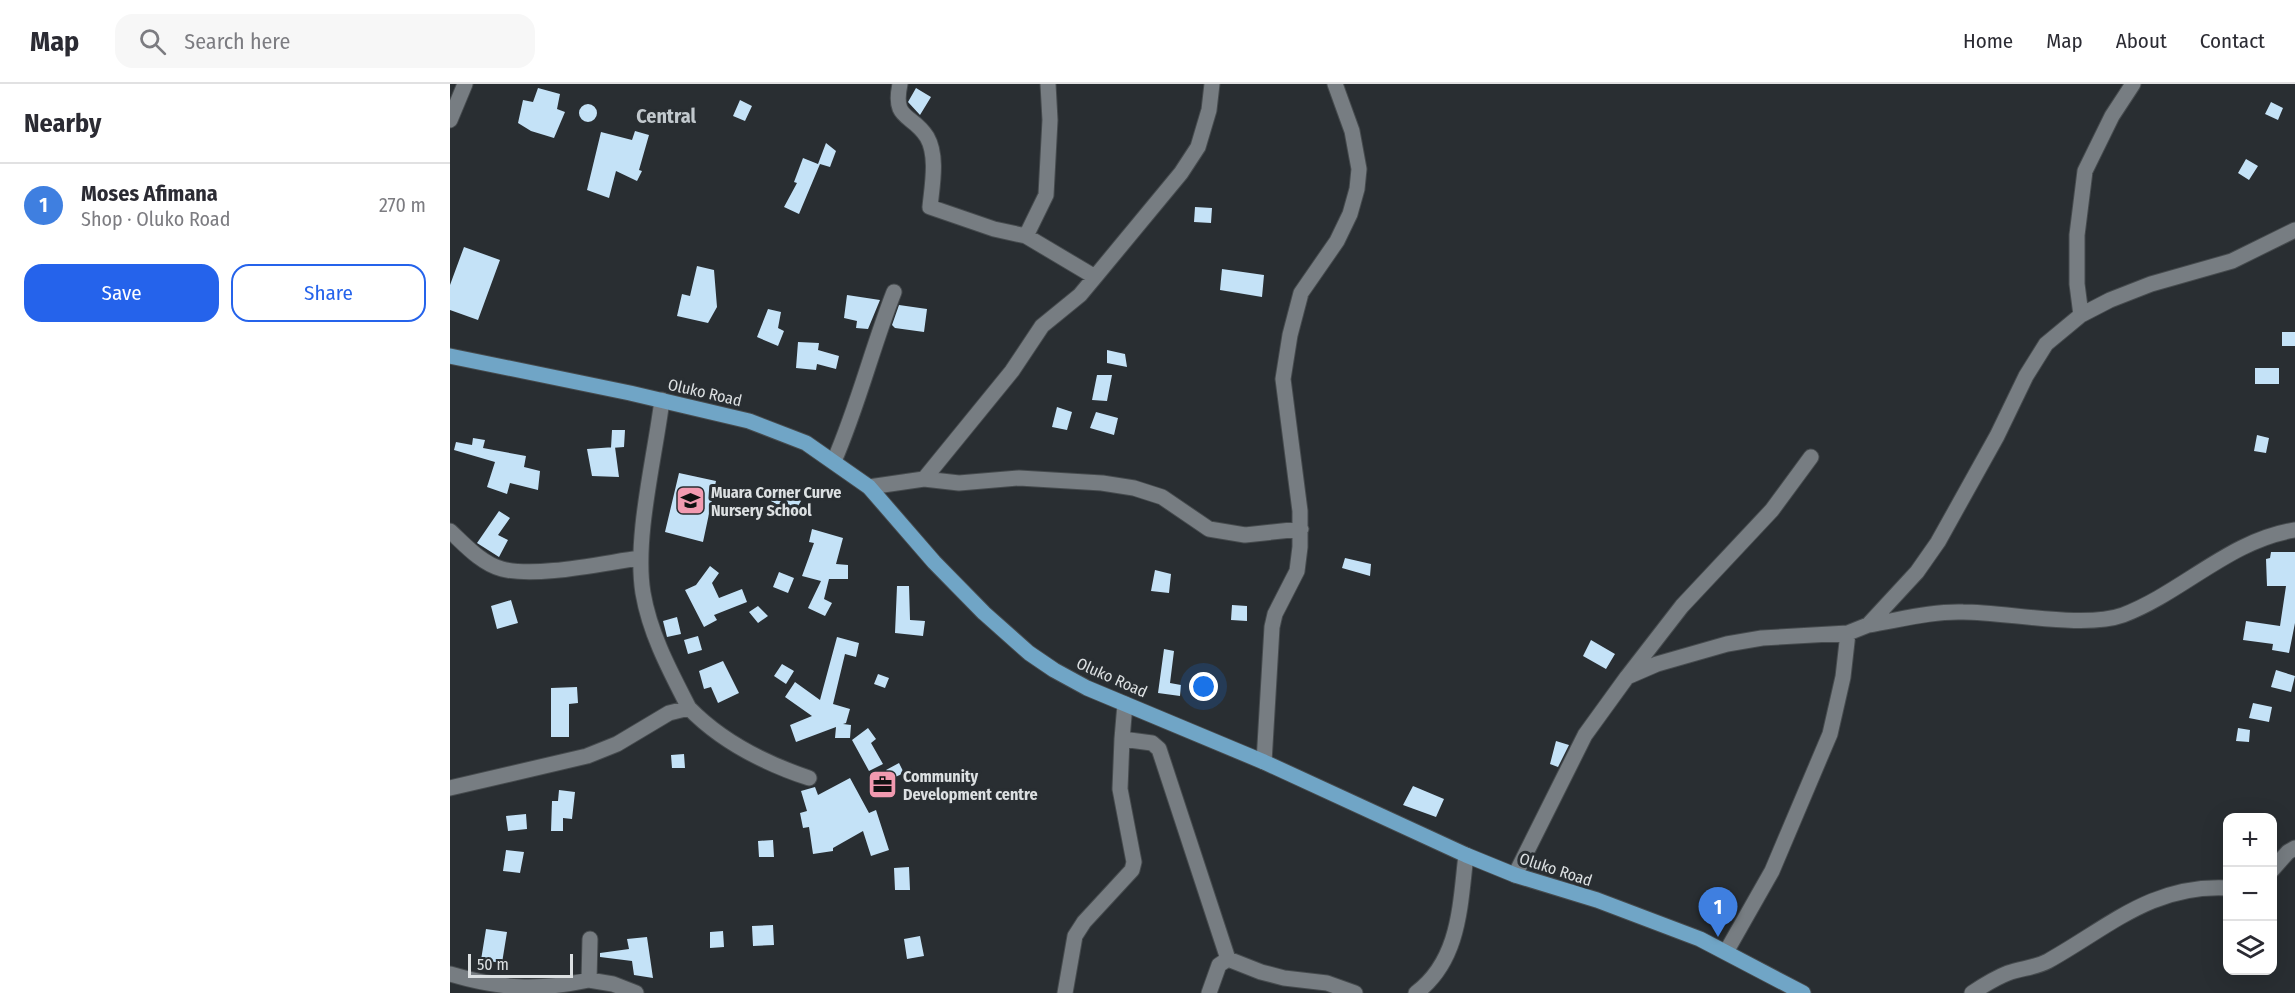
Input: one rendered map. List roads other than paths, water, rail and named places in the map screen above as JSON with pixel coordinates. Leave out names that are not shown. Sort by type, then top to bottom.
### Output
[{"type":"main road","name":"Oluko Road","points":[[450,356],[662,400],[749,421],[806,443],[868,487],[934,562],[984,613],[1029,652],[1087,688],[1264,762],[1466,855],[1515,875],[1597,900],[1726,952],[1803,993]]},
{"type":"street","points":[[450,120],[465,84]]},
{"type":"street","points":[[900,84],[898,106],[902,115],[928,138],[932,152],[933,183],[930,207],[994,229],[1026,236],[1095,277]]},
{"type":"street","points":[[1026,236],[1046,195],[1050,130],[1048,84]]},
{"type":"street","points":[[924,479],[1012,371],[1042,326],[1080,295],[1181,173],[1198,147],[1209,110],[1212,84]]},
{"type":"street","points":[[1264,762],[1272,627],[1275,614],[1297,571],[1300,529],[1283,379],[1290,335],[1301,293],[1336,241],[1350,214],[1357,189],[1359,169],[1352,131],[1335,84]]},
{"type":"street","points":[[2081,315],[2077,284],[2077,235],[2085,171],[2112,116],[2133,84]]},
{"type":"street","points":[[1868,625],[1917,572],[1938,542],[1992,446],[2026,376],[2046,344],[2081,315],[2151,284],[2232,261],[2295,230]]},
{"type":"street","points":[[834,461],[854,414],[876,339],[894,292]]},
{"type":"street","points":[[662,400],[640,558],[643,593],[655,636],[689,708],[703,722],[741,749],[766,763],[809,778]]},
{"type":"street","points":[[1515,875],[1585,735],[1682,606],[1772,510],[1811,457]]},
{"type":"street","points":[[868,487],[924,479],[959,483],[1019,478],[1102,483],[1134,488],[1161,497],[1209,530],[1245,535],[1300,529]]},
{"type":"street","points":[[1627,677],[1657,664],[1727,644],[1762,638],[1848,633],[1868,625],[1960,612],[2061,619],[2100,619],[2122,615],[2239,549],[2271,534],[2295,530]]},
{"type":"street","points":[[450,531],[486,562],[502,569],[536,571],[640,558]]},
{"type":"street","points":[[1726,952],[1772,871],[1830,734],[1843,678],[1848,633]]},
{"type":"street","points":[[1065,993],[1075,936],[1084,922],[1132,870],[1134,862],[1120,789],[1125,704]]},
{"type":"street","points":[[450,788],[586,756],[617,744],[669,713],[689,708]]},
{"type":"street","points":[[1122,739],[1152,743],[1159,749],[1228,959]]},
{"type":"street","points":[[2275,867],[2288,852],[2295,848]]},
{"type":"street","points":[[1416,993],[1435,974],[1448,956],[1459,915],[1466,855]]},
{"type":"street","points":[[1972,993],[1994,979],[2049,961],[2084,937],[2151,901],[2176,891],[2195,887],[2223,888]]},
{"type":"street","points":[[589,980],[590,939]]},
{"type":"street","points":[[1209,993],[1219,965],[1228,959]]},
{"type":"street","points":[[1228,959],[1273,975],[1327,983],[1355,993]]},
{"type":"street","points":[[450,974],[498,986],[533,989],[589,980],[614,984],[636,993]]},
{"type":"place","name":"Muara Corner Curve Nursery School","points":[[690,501]]},
{"type":"place","name":"Community Development centre","points":[[882,785]]},
{"type":"place","name":"Moses Afimana","points":[[1718,937]]},
{"type":"district","name":"Central","points":[[666,116]]}]
